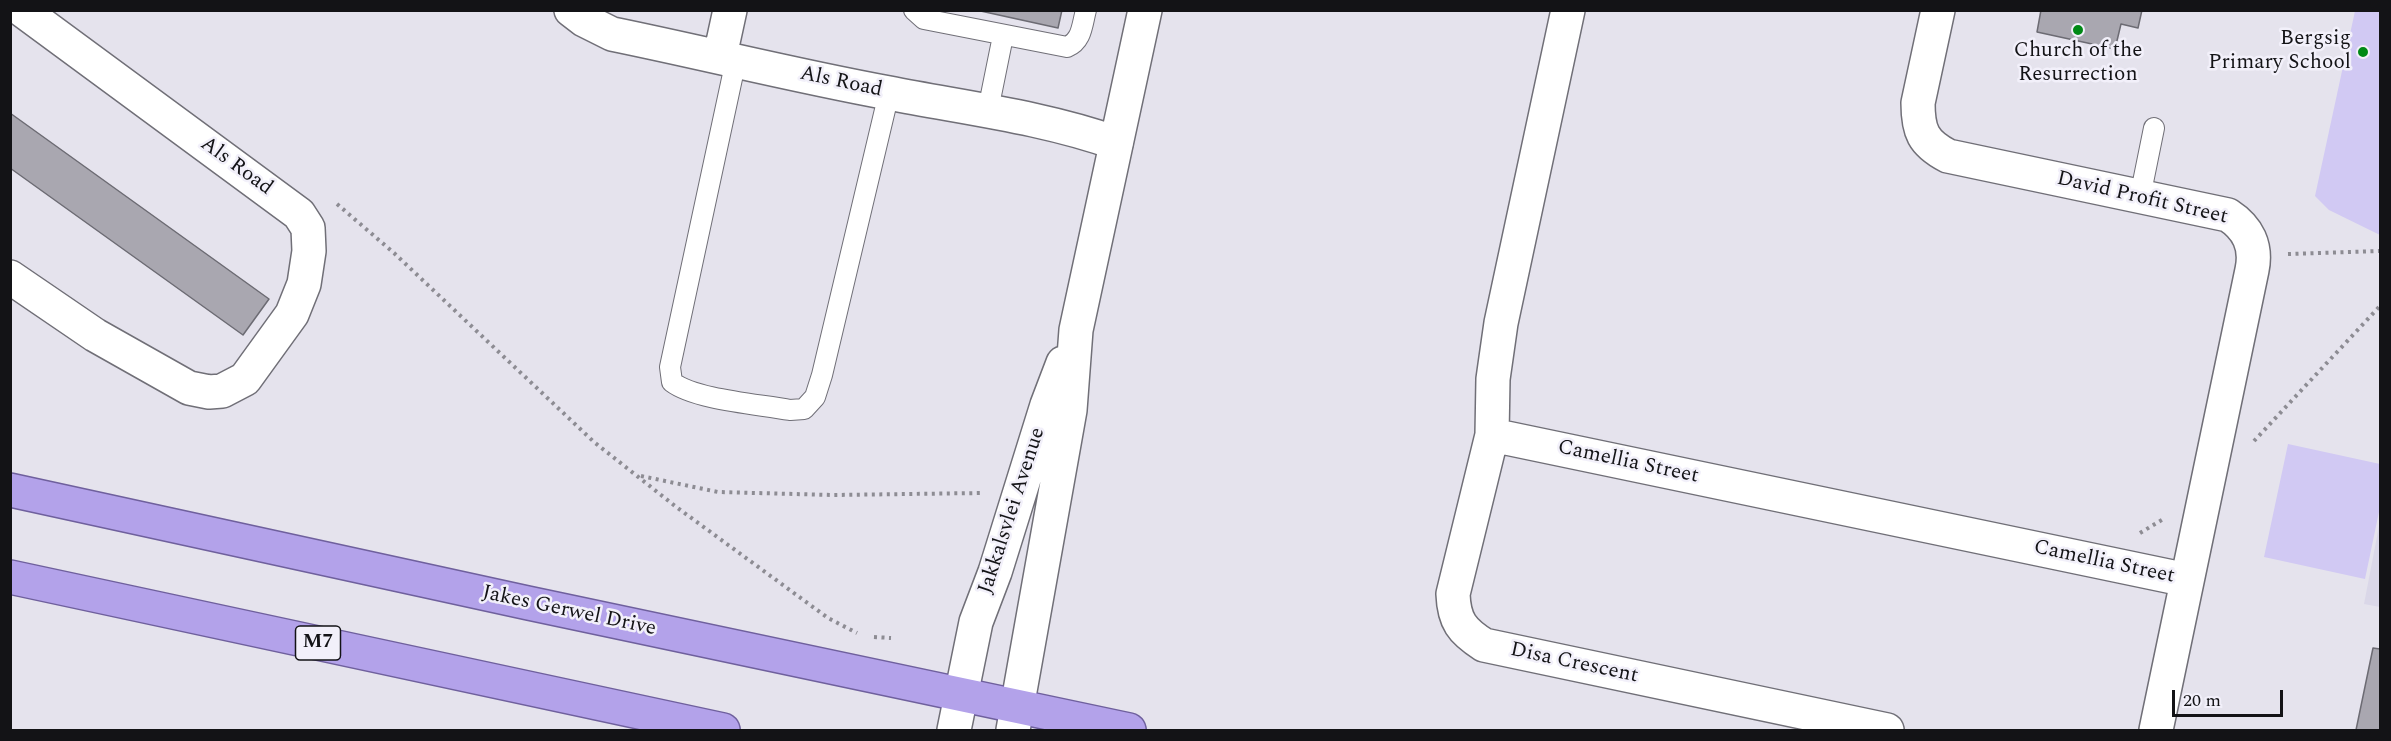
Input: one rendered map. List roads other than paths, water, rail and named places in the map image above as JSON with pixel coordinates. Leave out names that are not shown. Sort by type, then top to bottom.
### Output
[{"type":"highway","name":"Jakes Gerwel Drive","points":[[10,490],[961,695],[1016,719],[1128,730]]},
{"type":"highway","name":"M7","points":[[10,576],[723,730]]},
{"type":"street","name":"Als Road","points":[[10,277],[95,335],[189,388],[209,392],[222,391],[245,379],[292,314],[304,284],[309,251],[308,228],[299,214],[22,10]]},
{"type":"street","name":"Als Road","points":[[571,10],[584,20],[612,34],[889,93],[988,110],[1088,133],[1116,143]]},
{"type":"street","points":[[728,58],[730,10]]},
{"type":"street","name":"Jakkalsvlei Avenue","points":[[1016,719],[1070,410],[1076,330],[1145,10]]},
{"type":"street","points":[[1492,435],[1493,379],[1501,323],[1568,10]]},
{"type":"street","name":"David Profit Street","points":[[1938,10],[1918,103],[1918,118],[1922,132],[1932,147],[1948,156],[2228,215],[2243,228],[2253,247],[2252,270],[2187,580]]},
{"type":"street","name":"Jakkalsvlei Avenue","points":[[954,730],[976,622],[995,572],[1047,405],[1076,330]]},
{"type":"street","name":"Camellia Street","points":[[1492,435],[2187,580]]},
{"type":"street","name":"Disa Crescent","points":[[1492,435],[1453,594],[1454,609],[1467,634],[1484,645],[1887,730]]},
{"type":"street","points":[[2156,730],[2187,580]]},
{"type":"lane","points":[[914,10],[924,19],[1067,47],[1075,44],[1079,37],[1086,10]]},
{"type":"lane","points":[[988,110],[1003,36]]},
{"type":"lane","points":[[728,58],[670,367],[672,382],[681,389],[699,394],[790,410],[804,409],[815,396],[822,375],[889,93]]},
{"type":"lane","points":[[2139,196],[2154,128]]},
{"type":"place","name":"Church of the Resurrection","points":[[2078,30]]},
{"type":"place","name":"Bergsig Primary School","points":[[2363,52]]}]
